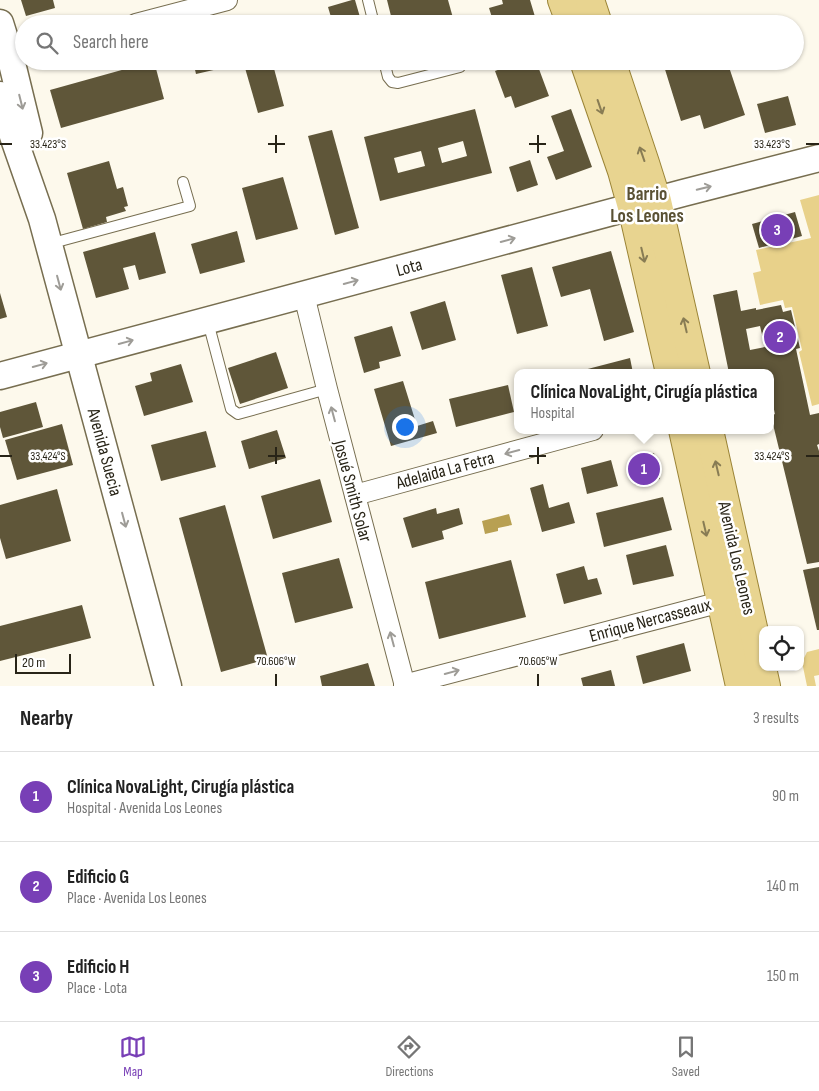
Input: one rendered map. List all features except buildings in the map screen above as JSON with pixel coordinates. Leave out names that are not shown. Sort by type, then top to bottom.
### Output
[{"type":"main road","points":[[562,0],[568,15]]},
{"type":"main road","points":[[590,0],[595,15]]},
{"type":"main road","points":[[587,70],[622,171],[644,204],[695,369]]},
{"type":"main road","points":[[613,70],[645,164],[644,204],[669,369]]},
{"type":"main road","name":"Avenida Los Leones","points":[[684,434],[740,686]]},
{"type":"main road","name":"Avenida Los Leones","points":[[710,434],[766,686]]},
{"type":"street","points":[[170,15],[227,0]]},
{"type":"street","name":"Avenida Suecia","points":[[0,23],[11,55],[29,135],[42,219]]},
{"type":"street","name":"Avenida Suecia","points":[[0,94],[42,219],[168,686]]},
{"type":"street","name":"Lota","points":[[0,376],[819,158]]},
{"type":"street","name":"Josué Smith Solar","points":[[304,295],[405,685]]},
{"type":"street","name":"Adelaida La Fetra","points":[[355,495],[578,434]]},
{"type":"street","name":"Enrique Nercasseaux","points":[[405,685],[721,602]]},
{"type":"lane","points":[[368,0],[372,15]]},
{"type":"lane","points":[[386,70],[392,82],[398,83],[452,70]]},
{"type":"lane","points":[[49,244],[190,206],[183,182]]},
{"type":"lane","points":[[207,320],[231,409],[238,414],[327,389]]},
{"type":"shaded area","points":[[819,195],[819,404],[812,406],[799,352],[802,350],[792,307],[785,308],[783,300],[760,305],[753,273],[761,271],[756,250],[811,238],[800,200]]},
{"type":"shaded area","points":[[509,514],[512,525],[498,528],[498,531],[485,534],[482,521]]},
{"type":"shaded area","points":[[819,649],[819,675],[814,676],[816,686],[807,686],[804,671],[804,658],[807,652]]},
{"type":"place","name":"Edificio H","points":[[777,230]]},
{"type":"place","name":"Edificio G","points":[[780,337]]},
{"type":"place","name":"Clínica NovaLight, Cirugía plástica","points":[[644,469]]},
{"type":"district","name":"Barrio Los Leones","points":[[647,204]]}]
